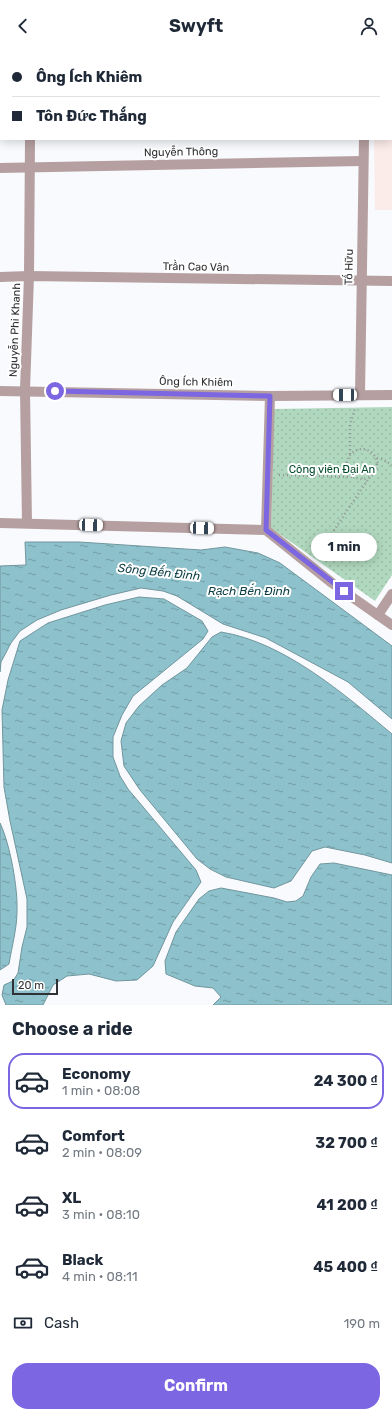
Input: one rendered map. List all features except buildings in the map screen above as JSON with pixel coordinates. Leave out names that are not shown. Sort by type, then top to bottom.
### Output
[{"type":"street","name":"Nguyễn Phi Khanh","points":[[27,523],[25,390],[29,276],[30,140]]},
{"type":"street","name":"Tố Hữu","points":[[360,395],[362,161],[364,140]]},
{"type":"street","name":"Nguyễn Thông","points":[[0,168],[30,166],[362,161]]},
{"type":"street","name":"Trần Cao Vân","points":[[0,277],[29,276],[392,281]]},
{"type":"street","name":"Ông Ích Khiêm","points":[[0,391],[25,390],[270,396],[392,395]]},
{"type":"street","points":[[266,530],[270,396]]},
{"type":"street","points":[[0,523],[266,530],[332,583],[392,624]]},
{"type":"street","points":[[378,615],[392,594]]},
{"type":"path","points":[[350,454],[350,425],[360,395]]},
{"type":"path","points":[[318,554],[369,478],[374,474],[377,467],[377,458],[372,451],[364,448],[353,451],[350,454],[347,459],[347,466],[350,473],[354,477]]},
{"type":"path","points":[[377,458],[384,460],[392,466]]},
{"type":"path","points":[[267,475],[369,478]]},
{"type":"shaded area","points":[[374,140],[392,140],[392,210],[375,210]]},
{"type":"green space","name":"Công viên Đại An","points":[[392,407],[392,575],[375,601],[271,528],[274,409]]},
{"type":"water","name":"Rạch Bến Đình","points":[[25,542],[79,542],[201,550],[225,547],[258,553],[280,563],[392,646],[392,719],[348,682],[266,638],[223,624],[177,596],[163,591],[141,588],[111,595],[61,610],[37,620],[20,631],[11,643],[1,662],[0,672],[0,566],[26,565]]},
{"type":"water","points":[[139,597],[164,599],[202,621],[208,631],[203,639],[133,696],[122,715],[113,737],[113,757],[120,776],[128,789],[196,870],[201,882],[173,922],[153,966],[137,980],[116,981],[89,974],[67,976],[53,985],[43,1005],[6,1005],[2,995],[4,985],[13,981],[18,973],[27,927],[27,899],[4,787],[2,710],[8,680],[20,641],[48,623],[105,605]]},
{"type":"water","points":[[221,632],[244,638],[268,647],[290,658],[333,687],[392,734],[392,863],[365,855],[325,847],[312,851],[291,881],[274,888],[226,877],[210,869],[197,859],[140,790],[124,766],[121,741],[126,723],[139,706],[162,685],[187,668],[212,637]]},
{"type":"water","points":[[0,823],[4,832],[13,866],[17,901],[17,917],[9,964],[0,970]]},
{"type":"water","points":[[334,863],[392,875],[392,1005],[213,1005],[221,997],[213,988],[195,986],[166,974],[165,961],[176,932],[199,899],[209,891],[221,888],[274,898],[287,902],[296,901],[303,896],[311,877],[320,864]]},
{"type":"route","points":[[55,391],[270,396],[266,530],[344,591]]},
{"type":"water label","name":"Sông Bến Đình","points":[[159,572]]}]
